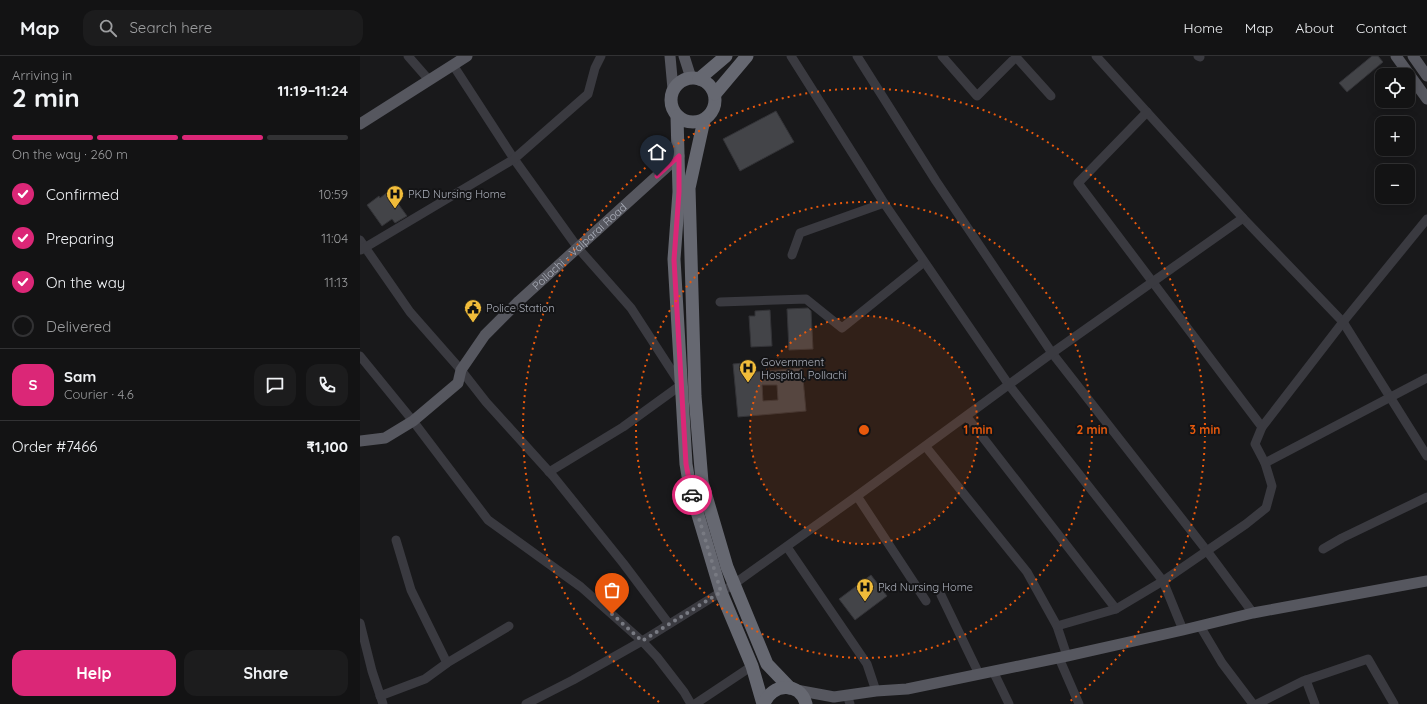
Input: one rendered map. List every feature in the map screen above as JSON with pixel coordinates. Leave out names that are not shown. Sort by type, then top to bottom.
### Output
[{"type":"highway","points":[[695,78],[726,56]]},
{"type":"highway","points":[[715,94],[747,56]]},
{"type":"highway","points":[[695,78],[706,82],[715,94],[714,109],[704,120],[690,123],[683,120],[677,116],[670,104],[670,97],[673,89],[684,79],[695,78]]},
{"type":"highway","points":[[677,116],[679,192],[674,260],[686,464],[690,488],[721,592],[752,666],[764,704]]},
{"type":"highway","points":[[704,120],[690,188],[695,396],[702,482],[727,567],[767,664],[801,695],[806,704]]},
{"type":"highway","points":[[764,704],[770,693],[776,689],[783,687],[793,689]]},
{"type":"main road","points":[[360,124],[468,56]]},
{"type":"main road","points":[[670,56],[673,89]]},
{"type":"main road","points":[[684,56],[695,78]]},
{"type":"main road","points":[[1396,56],[1427,99]]},
{"type":"main road","points":[[1413,56],[1427,76]]},
{"type":"main road","name":"Pollachi - Valparai Road","points":[[360,441],[385,438],[413,421],[458,383],[461,370],[485,336],[518,301],[679,156]]},
{"type":"main road","points":[[793,689],[848,700],[876,691],[907,689],[1063,657],[1253,613],[1427,581]]},
{"type":"main road","points":[[823,704],[834,697]]},
{"type":"street","points":[[408,56],[429,80]]},
{"type":"street","points":[[601,56],[595,68],[588,94],[514,159],[362,246],[410,312],[461,370],[486,402],[549,472],[623,563],[669,624]]},
{"type":"street","points":[[791,56],[884,203],[1009,385],[1163,581],[1183,630]]},
{"type":"street","points":[[857,56],[936,181],[1052,353],[1207,551],[1253,613]]},
{"type":"street","points":[[942,56],[977,96],[1015,56],[1051,96]]},
{"type":"street","points":[[1096,56],[1243,218],[1343,322],[1427,456]]},
{"type":"street","points":[[453,65],[514,159],[578,248],[631,308],[681,385],[624,427],[549,472]]},
{"type":"street","points":[[1147,112],[1078,183],[1262,427]]},
{"type":"street","points":[[792,255],[800,233],[884,203]]},
{"type":"street","points":[[526,704],[573,680],[642,641],[734,584],[926,447],[1052,353],[1243,218]]},
{"type":"street","points":[[1058,626],[1116,609],[1163,581],[1266,508],[1272,486],[1265,463],[1255,444],[1262,427],[1343,322],[1427,219]]},
{"type":"street","points":[[720,302],[806,299],[842,328],[924,262]]},
{"type":"street","points":[[360,356],[413,421],[488,520],[581,587],[642,641],[657,657],[684,692],[691,704]]},
{"type":"street","points":[[1265,463],[1427,378]]},
{"type":"street","points":[[966,417],[1116,609]]},
{"type":"street","points":[[926,447],[1027,572],[1058,626],[1063,657],[1079,704]]},
{"type":"street","points":[[857,496],[926,601]]},
{"type":"street","points":[[1323,549],[1342,538],[1427,497]]},
{"type":"street","points":[[396,540],[411,590],[447,663]]},
{"type":"street","points":[[787,547],[867,664],[876,691]]},
{"type":"street","points":[[941,595],[980,674]]},
{"type":"street","points":[[360,623],[372,671],[382,700],[425,679],[447,663],[509,626]]},
{"type":"street","points":[[1200,626],[1222,663],[1253,704]]},
{"type":"street","points":[[1257,704],[1306,680],[1368,659],[1394,704]]},
{"type":"street","points":[[695,704],[752,666]]},
{"type":"street","points":[[993,671],[1008,704]]},
{"type":"street","points":[[1306,680],[1315,704]]},
{"type":"building","points":[[1372,56],[1378,56],[1383,62],[1347,92],[1339,83]]},
{"type":"building","points":[[776,111],[794,142],[740,171],[723,139]]},
{"type":"building","points":[[389,191],[407,216],[395,223],[392,219],[382,226],[367,205]]},
{"type":"building","points":[[808,308],[811,311],[813,349],[789,350],[787,309]]},
{"type":"building","points":[[770,310],[772,346],[751,347],[749,316],[755,316],[755,311]]},
{"type":"building","points":[[754,362],[755,372],[802,368],[806,411],[738,417],[733,364]],"holes":[[[762,385],[777,385],[778,400],[763,401]]]},
{"type":"building","points":[[871,575],[887,596],[855,620],[839,599]]},
{"type":"way so far","points":[[612,614],[642,641],[721,592],[692,495]]},
{"type":"place","name":"PKD Nursing Home","points":[[395,209]]},
{"type":"place","name":"Police Station","points":[[473,323]]},
{"type":"place","name":"Government Hospital, Pollachi","points":[[748,383]]},
{"type":"place","name":"Pkd Nursing Home","points":[[865,602]]},
{"type":"route","points":[[657,176],[679,156],[679,192],[674,260],[686,464],[692,495]]}]
